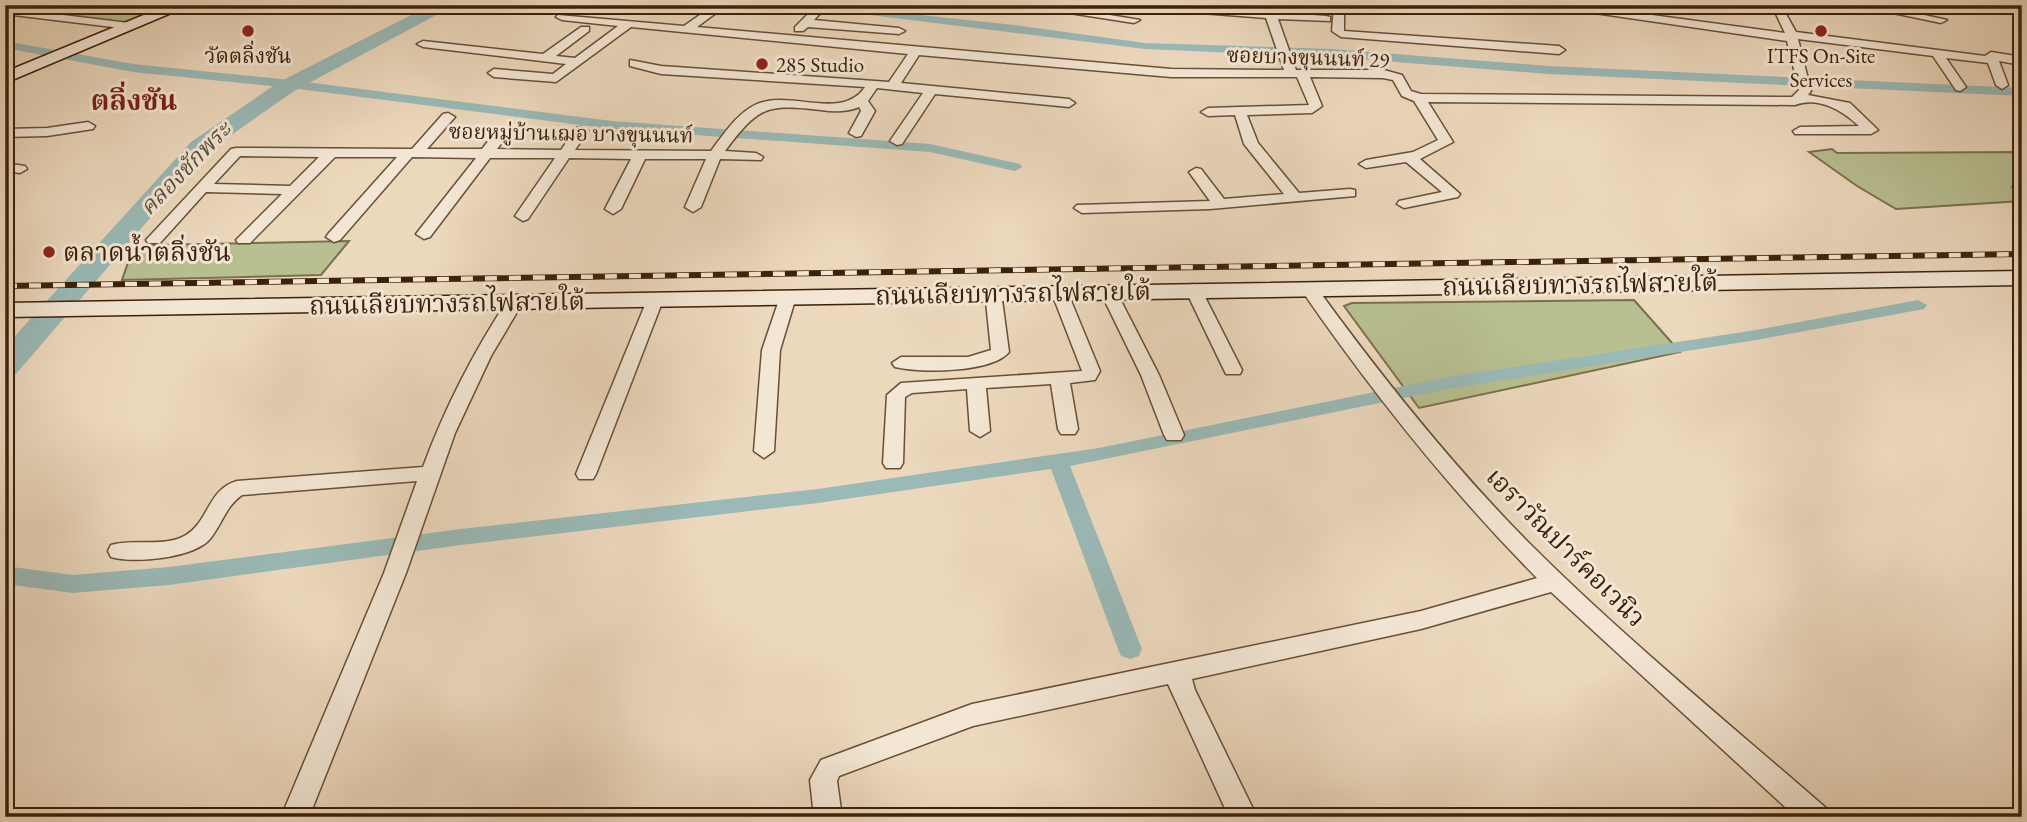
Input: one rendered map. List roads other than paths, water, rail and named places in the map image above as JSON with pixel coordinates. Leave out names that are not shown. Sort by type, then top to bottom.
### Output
[{"type":"main road","points":[[5,78],[182,5]]},
{"type":"main road","name":"ถนนเลียบทางรถไฟสายใต้","points":[[5,310],[993,292],[2022,278]]},
{"type":"street","points":[[1023,5],[1068,8],[1134,20]]},
{"type":"street","points":[[1138,5],[1326,19]]},
{"type":"street","points":[[1339,5],[1338,31],[1341,34],[1559,50]]},
{"type":"street","points":[[1419,98],[1795,101],[1805,91],[1792,36],[1781,14],[1784,5]]},
{"type":"street","points":[[1860,5],[1941,20]]},
{"type":"street","points":[[686,30],[719,7]]},
{"type":"street","points":[[788,40],[820,8]]},
{"type":"street","points":[[1586,9],[1792,36],[2022,61]]},
{"type":"street","points":[[5,11],[129,26]]},
{"type":"street","points":[[596,20],[608,13]]},
{"type":"street","points":[[1208,112],[1312,109],[1316,106],[1297,74],[1271,15]]},
{"type":"street","name":"ซอยบางขุนนนท์ 29","points":[[562,17],[788,40],[1171,73],[1389,75],[1398,78],[1408,95],[1419,98],[1446,142],[1409,157]]},
{"type":"street","points":[[805,23],[899,30]]},
{"type":"street","points":[[494,73],[551,79],[628,24]]},
{"type":"street","points":[[544,59],[585,29]]},
{"type":"street","points":[[423,44],[577,62]]},
{"type":"street","points":[[893,86],[916,50]]},
{"type":"street","points":[[1936,52],[1960,87]]},
{"type":"street","points":[[1991,58],[2002,85]]},
{"type":"street","points":[[634,63],[661,70],[873,84],[1069,103]]},
{"type":"street","points":[[856,133],[868,111],[861,101],[873,84]]},
{"type":"street","points":[[897,141],[933,89]]},
{"type":"street","points":[[1800,131],[1871,130],[1845,106],[1801,97]]},
{"type":"street","name":"ซอยหมู่บ้านเฌอ บางขุนนนท์","points":[[202,188],[236,152],[715,155],[743,120],[761,107],[784,103],[840,107],[861,101]]},
{"type":"street","points":[[1240,112],[1251,144],[1295,198]]},
{"type":"street","points":[[334,237],[448,117]]},
{"type":"street","points":[[5,133],[88,127]]},
{"type":"street","points":[[523,216],[581,131]]},
{"type":"street","points":[[424,234],[503,132]]},
{"type":"street","points":[[244,240],[331,152]]},
{"type":"street","points":[[613,209],[640,155]]},
{"type":"street","points":[[693,207],[715,155],[756,157]]},
{"type":"street","points":[[1366,163],[1409,157],[1452,194],[1404,204]]},
{"type":"street","points":[[1196,172],[1220,204]]},
{"type":"street","points":[[154,240],[202,188],[294,190]]},
{"type":"street","points":[[1082,208],[1220,204],[1350,194]]},
{"type":"street","name":"เอราวัณปาร์คอเวนิว","points":[[1308,288],[1390,401],[1555,582],[1816,817]]},
{"type":"street","points":[[1193,289],[1233,370]]},
{"type":"street","points":[[893,463],[896,395],[908,387],[920,384],[1082,378],[1091,371],[1059,291]]},
{"type":"street","points":[[1108,291],[1150,375],[1174,435]]},
{"type":"street","points":[[901,363],[982,362],[996,357],[1000,352],[993,292]]},
{"type":"street","points":[[764,451],[771,350],[788,297]]},
{"type":"street","points":[[586,474],[654,300]]},
{"type":"street","points":[[295,817],[412,530],[445,433],[482,356],[515,302]]},
{"type":"street","points":[[1060,379],[1068,429]]},
{"type":"street","points":[[976,382],[979,431]]},
{"type":"street","points":[[119,551],[194,542],[204,534],[219,501],[237,488],[431,472]]},
{"type":"street","points":[[828,817],[823,780],[830,768],[972,715],[1182,673],[1191,667],[1421,620],[1555,582]]},
{"type":"street","points":[[1182,673],[1179,680],[1182,690],[1243,817]]},
{"type":"waterway","name":"คลองชักพระ","points":[[5,367],[199,147],[227,125],[287,86],[446,5]]},
{"type":"waterway","points":[[794,5],[1014,28],[1145,46],[1332,53],[1549,70],[2022,92]]},
{"type":"waterway","points":[[5,44],[133,68],[288,85]]},
{"type":"waterway","points":[[290,84],[612,125],[930,148],[1015,167]]},
{"type":"waterway","points":[[5,575],[73,584],[169,576],[461,537],[818,496],[1099,455],[1448,383],[1756,335],[1918,305]]},
{"type":"waterway","points":[[1058,461],[1130,649]]},
{"type":"railway","points":[[5,286],[2022,254]]},
{"type":"place","name":"วัดตลิ่งชัน","points":[[248,31]]},
{"type":"place","name":"ITFS On-Site Services","points":[[1821,31]]},
{"type":"place","name":"285 Studio","points":[[762,64]]},
{"type":"place","name":"ตลาดน้ำตลิ่งชัน","points":[[49,252]]},
{"type":"district","name":"ตลิ่งชัน","points":[[134,100]]}]
